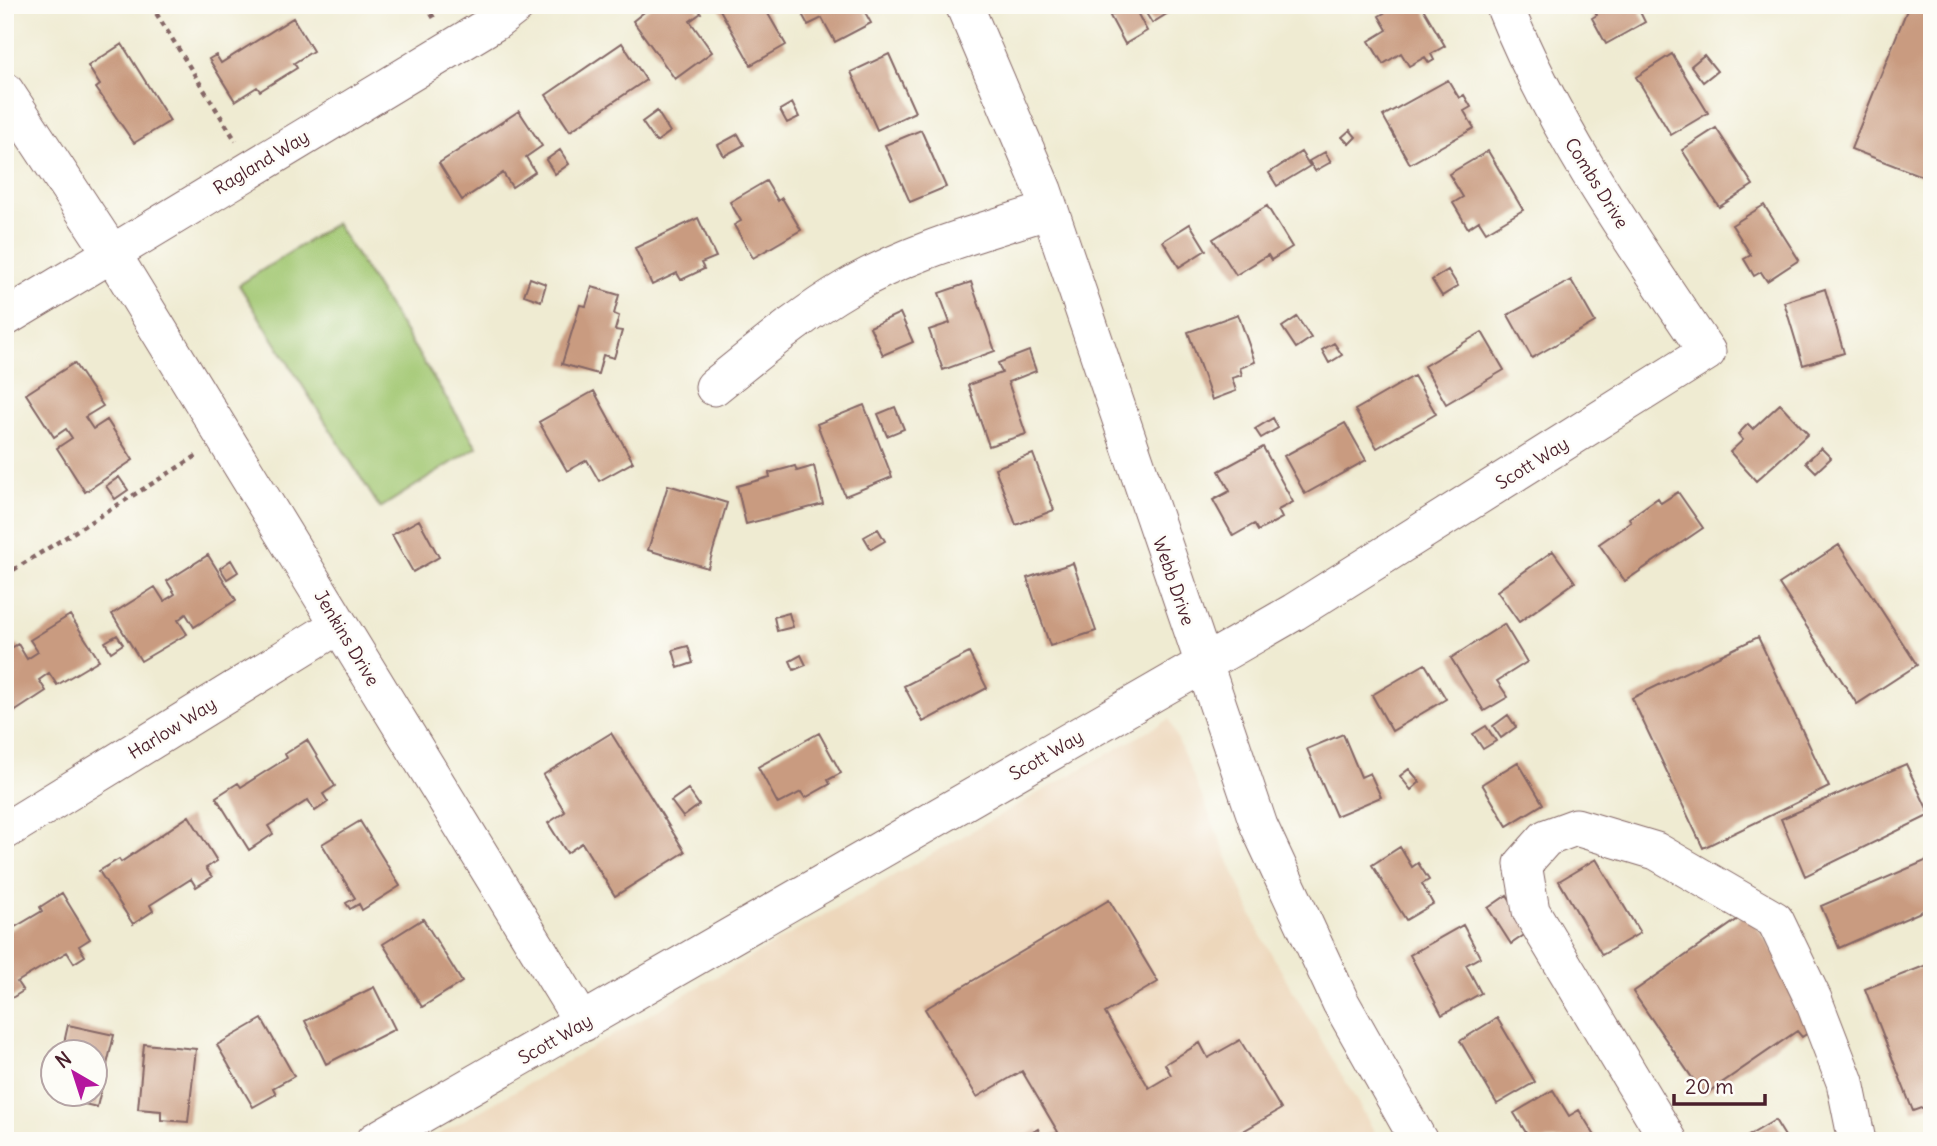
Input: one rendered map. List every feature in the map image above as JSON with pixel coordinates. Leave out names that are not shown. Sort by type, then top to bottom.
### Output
[{"type":"street","name":"Ragland Way","points":[[5,318],[495,22],[517,5]]},
{"type":"street","name":"Webb Drive","points":[[964,5],[1050,210],[1241,778],[1284,884],[1341,1003],[1419,1141]]},
{"type":"street","name":"Combs Drive","points":[[1504,5],[1561,124],[1626,230],[1707,352]]},
{"type":"street","name":"Jenkins Drive","points":[[5,91],[111,252],[583,1023]]},
{"type":"street","points":[[714,387],[822,303],[866,277],[930,249],[1050,210]]},
{"type":"street","name":"Scott Way","points":[[375,1141],[1384,558],[1707,352]]},
{"type":"street","name":"Harlow Way","points":[[5,831],[339,625]]},
{"type":"street","points":[[1669,1141],[1531,911],[1523,864],[1546,838],[1576,827],[1656,851],[1775,920],[1813,999],[1845,1082],[1857,1141]]},
{"type":"path","points":[[151,5],[252,168]]},
{"type":"path","points":[[5,575],[224,438]]},
{"type":"shaded area","points":[[1169,719],[1260,934],[1380,1141],[427,1141]]},
{"type":"green space","points":[[336,223],[477,447],[380,508],[239,285]]},
{"type":"building","points":[[653,5],[695,5],[701,13],[690,21],[712,52],[675,79],[633,21]]},
{"type":"building","points":[[724,5],[763,5],[786,45],[751,65],[719,8]]},
{"type":"building","points":[[797,5],[861,5],[871,23],[835,42],[822,18],[808,25]]},
{"type":"building","points":[[1128,5],[1133,5],[1147,31],[1125,44],[1110,16]]},
{"type":"building","points":[[1141,5],[1181,5],[1152,23]]},
{"type":"building","points":[[1398,5],[1421,5],[1445,46],[1431,54],[1434,60],[1429,63],[1425,57],[1409,66],[1401,53],[1383,64],[1369,41],[1387,30],[1379,16]]},
{"type":"building","points":[[1591,5],[1644,5],[1646,9],[1640,12],[1645,22],[1606,44],[1592,18],[1597,15]]},
{"type":"building","points":[[1909,5],[1932,5],[1932,180],[1851,149]]},
{"type":"building","points":[[293,18],[313,51],[294,63],[297,68],[260,91],[257,87],[235,101],[209,59],[216,55],[221,63]]},
{"type":"building","points":[[622,43],[646,80],[570,131],[546,95]]},
{"type":"building","points":[[122,44],[170,121],[134,143],[96,88],[100,85],[88,66]]},
{"type":"building","points":[[889,54],[915,112],[877,130],[851,72]]},
{"type":"building","points":[[1672,54],[1708,113],[1671,135],[1636,77]]},
{"type":"building","points":[[1704,55],[1717,71],[1703,82],[1691,66]]},
{"type":"building","points":[[1448,80],[1459,98],[1464,95],[1471,107],[1464,111],[1474,128],[1410,164],[1383,116]]},
{"type":"building","points":[[792,103],[799,117],[787,123],[780,110]]},
{"type":"building","points":[[519,111],[542,146],[526,157],[535,172],[512,187],[503,173],[462,200],[439,163]]},
{"type":"building","points":[[657,111],[670,132],[656,142],[642,122]]},
{"type":"building","points":[[1716,128],[1753,185],[1719,207],[1682,150]]},
{"type":"building","points":[[921,130],[946,187],[910,202],[885,145]]},
{"type":"building","points":[[1350,130],[1356,137],[1349,144],[1342,137]]},
{"type":"building","points":[[738,134],[744,145],[724,156],[718,145]]},
{"type":"building","points":[[560,150],[569,164],[555,174],[546,160]]},
{"type":"building","points":[[1488,151],[1523,210],[1486,232],[1479,221],[1468,228],[1453,203],[1463,197],[1449,174]]},
{"type":"building","points":[[1301,152],[1310,166],[1277,186],[1269,173]]},
{"type":"building","points":[[1325,152],[1331,162],[1315,171],[1309,161]]},
{"type":"building","points":[[766,181],[778,201],[782,198],[801,230],[753,258],[734,225],[741,221],[730,202]]},
{"type":"building","points":[[1764,205],[1799,260],[1767,281],[1761,272],[1754,276],[1744,259],[1751,255],[1732,225]]},
{"type":"building","points":[[1267,206],[1292,247],[1271,260],[1268,255],[1236,275],[1213,239]]},
{"type":"building","points":[[698,218],[716,257],[701,263],[704,269],[681,280],[677,273],[652,285],[635,248]]},
{"type":"building","points":[[1190,224],[1206,250],[1179,267],[1163,241]]},
{"type":"building","points":[[1448,270],[1458,286],[1442,296],[1432,280]]},
{"type":"building","points":[[530,278],[546,284],[541,301],[524,295]]},
{"type":"building","points":[[1571,280],[1595,322],[1532,358],[1508,315]]},
{"type":"building","points":[[971,282],[995,351],[943,370],[929,330],[950,323],[939,293]]},
{"type":"building","points":[[592,287],[619,295],[614,314],[619,316],[615,330],[622,331],[614,358],[603,355],[598,374],[562,364],[580,305],[586,306]]},
{"type":"building","points":[[1825,289],[1844,353],[1803,365],[1784,302]]},
{"type":"building","points":[[900,313],[913,342],[883,355],[870,327]]},
{"type":"building","points":[[1238,314],[1255,362],[1240,368],[1242,375],[1232,378],[1236,391],[1212,400],[1188,332]]},
{"type":"building","points":[[1297,317],[1311,338],[1296,348],[1282,327]]},
{"type":"building","points":[[1482,332],[1504,370],[1446,404],[1424,366]]},
{"type":"building","points":[[1334,343],[1342,355],[1329,363],[1322,350]]},
{"type":"building","points":[[1029,351],[1036,371],[1008,382],[1026,434],[989,446],[968,385],[1002,373],[998,363]]},
{"type":"building","points":[[74,363],[103,406],[85,417],[93,429],[107,420],[133,460],[85,492],[57,448],[72,438],[66,429],[54,437],[26,394]]},
{"type":"building","points":[[1414,376],[1436,414],[1377,448],[1355,410]]},
{"type":"building","points":[[594,391],[633,462],[599,481],[587,460],[567,471],[539,422]]},
{"type":"building","points":[[1780,404],[1808,434],[1756,481],[1730,452],[1743,440],[1738,434],[1748,424],[1753,429]]},
{"type":"building","points":[[864,405],[892,477],[845,496],[817,424]]},
{"type":"building","points":[[895,407],[904,429],[887,436],[878,414]]},
{"type":"building","points":[[1273,418],[1278,428],[1261,438],[1255,429]]},
{"type":"building","points":[[1345,423],[1366,460],[1305,494],[1284,456]]},
{"type":"building","points":[[1263,447],[1293,502],[1278,510],[1282,518],[1258,531],[1254,524],[1233,536],[1213,500],[1230,491],[1219,471]]},
{"type":"building","points":[[1821,448],[1831,458],[1816,472],[1806,462]]},
{"type":"building","points":[[1033,454],[1054,510],[1016,525],[995,468]]},
{"type":"building","points":[[795,466],[797,471],[814,466],[823,504],[746,524],[737,486],[770,477],[769,473]]},
{"type":"building","points":[[119,477],[128,490],[115,499],[106,486]]},
{"type":"building","points":[[668,485],[727,503],[708,568],[648,550]]},
{"type":"building","points":[[1678,492],[1703,528],[1625,581],[1599,544],[1631,522],[1629,518],[1658,498],[1661,503]]},
{"type":"building","points":[[419,520],[439,557],[413,572],[392,535]]},
{"type":"building","points":[[878,529],[885,541],[871,549],[864,537]]},
{"type":"building","points":[[1839,545],[1917,665],[1857,704],[1779,584]]},
{"type":"building","points":[[1553,551],[1575,582],[1519,622],[1497,591]]},
{"type":"building","points":[[208,555],[236,600],[194,627],[186,614],[178,620],[187,634],[141,661],[112,614],[155,587],[164,601],[175,594],[167,581]]},
{"type":"building","points":[[231,560],[238,572],[227,579],[220,568]]},
{"type":"building","points":[[1073,563],[1096,631],[1050,646],[1027,578]]},
{"type":"building","points":[[789,613],[793,627],[777,631],[774,617]]},
{"type":"building","points":[[70,615],[99,660],[57,685],[49,673],[39,680],[46,691],[5,718],[5,652],[18,644],[27,659],[38,652],[30,640]]},
{"type":"building","points":[[1504,624],[1527,662],[1497,681],[1508,697],[1484,711],[1451,658]]},
{"type":"building","points":[[117,635],[123,644],[111,652],[105,642]]},
{"type":"building","points":[[1758,637],[1829,787],[1703,848],[1632,698]]},
{"type":"building","points":[[688,646],[693,663],[678,668],[673,650]]},
{"type":"building","points":[[969,653],[987,688],[923,722],[904,686]]},
{"type":"building","points":[[801,655],[806,665],[794,670],[790,661]]},
{"type":"building","points":[[1425,664],[1446,699],[1392,731],[1372,695]]},
{"type":"building","points":[[1508,715],[1516,727],[1501,738],[1493,726]]},
{"type":"building","points":[[1486,726],[1496,741],[1483,749],[1473,734]]},
{"type":"building","points":[[611,733],[685,852],[615,896],[582,843],[567,853],[548,823],[565,812],[543,775]]},
{"type":"building","points":[[819,733],[841,773],[828,780],[830,784],[805,798],[801,792],[778,804],[758,767]]},
{"type":"building","points":[[1343,734],[1361,777],[1370,773],[1381,797],[1336,816],[1307,749]]},
{"type":"building","points":[[307,740],[335,786],[323,794],[328,802],[315,811],[308,800],[268,826],[273,834],[249,850],[216,797],[238,783],[241,787],[287,758],[285,754]]},
{"type":"building","points":[[1518,762],[1543,804],[1507,826],[1482,784]]},
{"type":"building","points":[[1906,764],[1930,815],[1805,876],[1781,819]]},
{"type":"building","points":[[1409,769],[1420,782],[1411,790],[1400,776]]},
{"type":"building","points":[[688,789],[699,805],[683,817],[671,801]]},
{"type":"building","points":[[189,816],[217,861],[206,868],[212,877],[196,887],[191,879],[150,905],[153,911],[133,924],[99,871],[119,859],[121,862]]},
{"type":"building","points":[[360,821],[400,886],[362,910],[359,904],[350,909],[346,903],[355,898],[322,844]]},
{"type":"building","points":[[1400,847],[1412,867],[1418,863],[1429,880],[1422,884],[1433,904],[1406,920],[1372,865]]},
{"type":"building","points":[[1932,858],[1932,907],[1839,948],[1821,906]]},
{"type":"building","points":[[1596,859],[1640,933],[1602,955],[1559,881]]},
{"type":"building","points":[[62,893],[90,939],[79,946],[85,956],[74,963],[67,952],[17,982],[23,991],[7,1001],[5,933],[42,911],[40,907]]},
{"type":"building","points":[[1507,895],[1530,931],[1511,944],[1488,908]]},
{"type":"building","points":[[1109,900],[1158,982],[1105,1013],[1149,1088],[1171,1075],[1165,1064],[1200,1043],[1208,1058],[1240,1040],[1281,1109],[1226,1141],[1018,1141],[1038,1129],[1044,1140],[1058,1132],[1022,1071],[977,1097],[925,1009]]},
{"type":"building","points":[[1747,913],[1804,996],[1817,1027],[1802,1037],[1797,1031],[1704,1095],[1633,992]]},
{"type":"building","points":[[423,919],[462,982],[422,1007],[383,944]]},
{"type":"building","points":[[1463,925],[1480,957],[1466,965],[1481,993],[1442,1015],[1410,955]]},
{"type":"building","points":[[1932,963],[1932,1104],[1913,1111],[1865,989]]},
{"type":"building","points":[[374,987],[395,1029],[326,1064],[305,1021]]},
{"type":"building","points":[[1497,1018],[1535,1082],[1497,1104],[1460,1041]]},
{"type":"building","points":[[262,1019],[294,1076],[273,1088],[276,1094],[253,1107],[217,1045]]},
{"type":"building","points":[[68,1025],[114,1035],[108,1060],[108,1038],[65,1038]]},
{"type":"building","points":[[144,1044],[196,1049],[188,1122],[161,1120],[161,1111],[138,1109]]},
{"type":"building","points":[[1553,1090],[1569,1116],[1579,1110],[1597,1139],[1531,1141],[1514,1113]]},
{"type":"building","points":[[1775,1120],[1788,1141],[1740,1141]]},
{"type":"building","points":[[1932,1130],[1932,1141],[1906,1141]]}]
